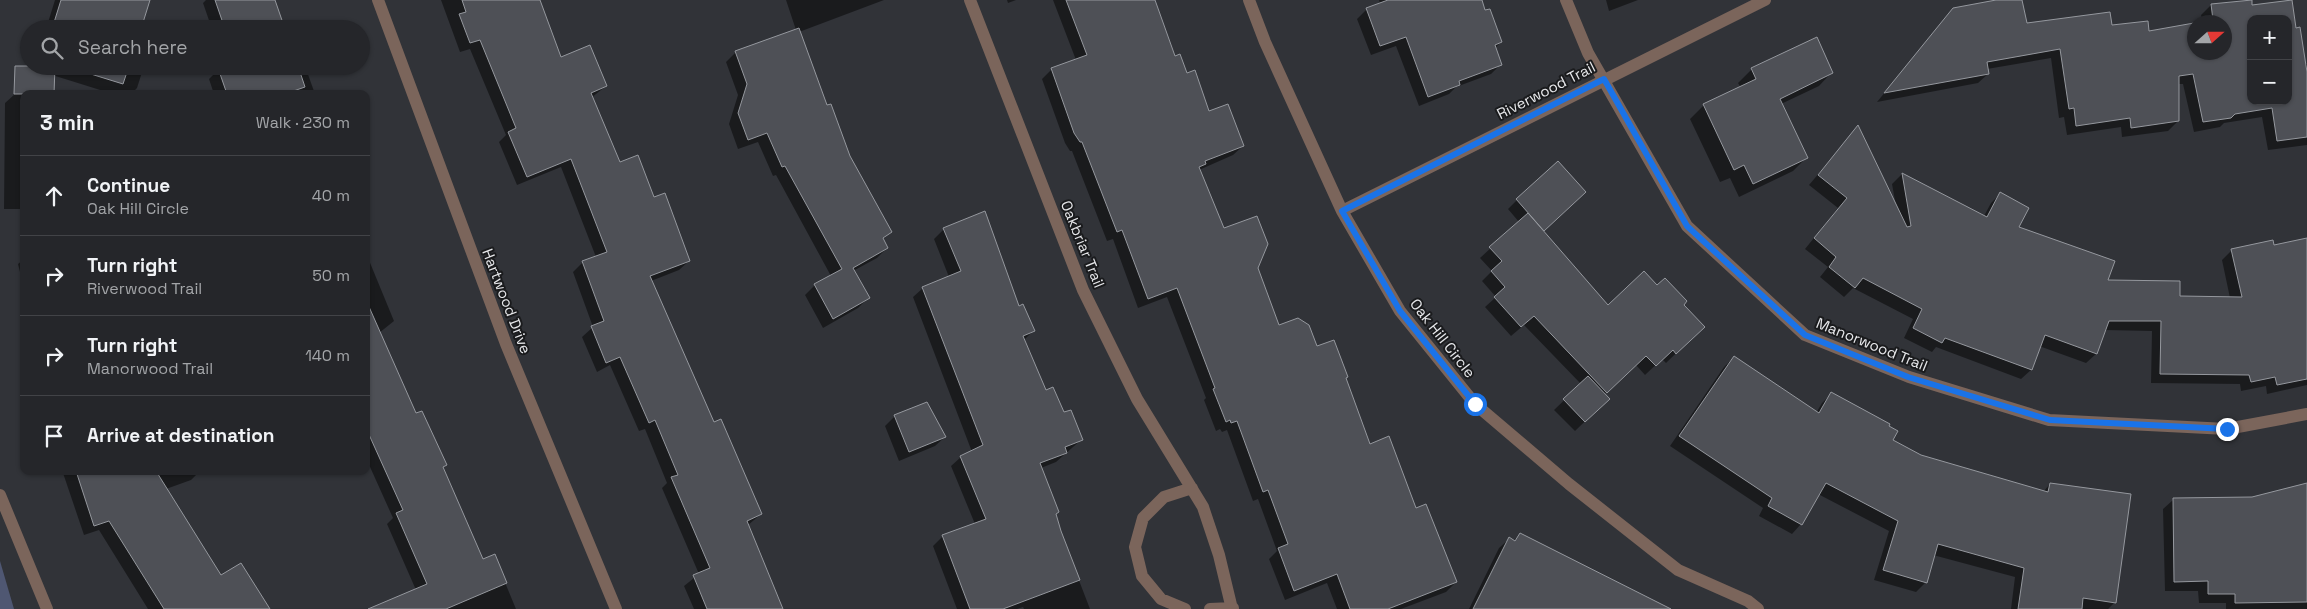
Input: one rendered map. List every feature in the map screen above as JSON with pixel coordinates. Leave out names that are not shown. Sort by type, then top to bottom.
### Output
[{"type":"street","name":"Hartwood Drive","points":[[378,0],[506,344],[616,609]]},
{"type":"street","name":"Oakbriar Trail","points":[[970,0],[1083,290],[1137,399],[1203,507],[1232,608],[1210,609]]},
{"type":"street","name":"Oak Hill Circle","points":[[1249,0],[1264,42],[1342,211],[1400,311],[1475,404],[1569,484],[1678,570],[1746,605],[1758,609]]},
{"type":"street","name":"Manorwood Trail","points":[[1566,0],[1588,53],[1687,226],[1805,335],[1908,377],[2050,420],[2227,429],[2307,414]]},
{"type":"street","name":"Riverwood Trail","points":[[1342,211],[1765,0]]},
{"type":"street","points":[[1185,609],[1161,599],[1142,576],[1135,547],[1143,518],[1164,497],[1192,488]]},
{"type":"street","points":[[0,496],[47,609]]},
{"type":"shaded area","points":[[0,561],[14,609],[0,609]]},
{"type":"building","points":[[61,0],[150,0],[144,20],[55,20]]},
{"type":"building","points":[[215,0],[275,0],[282,20],[222,20]]},
{"type":"building","points":[[462,0],[540,0],[561,57],[590,45],[607,86],[591,93],[620,162],[638,155],[654,197],[665,193],[690,261],[650,276],[714,422],[721,419],[762,514],[747,521],[783,609],[707,609],[693,575],[710,568],[671,477],[678,475],[655,420],[649,423],[620,357],[606,363],[591,326],[604,321],[582,261],[607,252],[571,159],[527,177],[508,132],[516,128],[480,40],[470,43],[459,14],[466,12]]},
{"type":"building","points":[[1066,0],[1155,0],[1175,56],[1180,54],[1187,73],[1195,70],[1209,111],[1228,104],[1244,146],[1205,161],[1206,164],[1199,167],[1224,228],[1257,216],[1268,244],[1258,268],[1279,325],[1298,318],[1309,325],[1317,346],[1334,340],[1370,444],[1389,436],[1416,508],[1426,504],[1457,582],[1388,609],[1350,609],[1337,574],[1294,591],[1278,548],[1288,544],[1268,490],[1263,492],[1237,421],[1231,423],[1230,420],[1226,422],[1177,288],[1148,299],[1122,230],[1117,232],[1082,142],[1074,133],[1051,68],[1087,55]]},
{"type":"building","points":[[1388,0],[1482,0],[1485,10],[1490,9],[1502,42],[1495,45],[1502,65],[1459,81],[1460,85],[1428,97],[1406,37],[1380,46],[1366,8]]},
{"type":"building","points":[[1996,0],[2022,0],[2027,23],[2110,12],[2112,25],[2148,21],[2149,31],[2187,24],[2187,60],[2232,60],[2232,15],[2212,15],[2211,4],[2252,0],[2252,5],[2292,0],[2296,28],[2300,27],[2307,72],[2307,137],[2277,141],[2272,108],[2235,114],[2231,118],[2203,122],[2193,74],[2179,76],[2179,121],[2131,128],[2130,118],[2076,126],[2074,108],[2069,109],[2060,49],[1987,62],[1989,74],[1884,93],[1953,8]]},
{"type":"building","points":[[799,28],[827,105],[831,104],[850,156],[892,232],[883,238],[888,248],[853,268],[870,298],[833,319],[814,284],[842,269],[785,166],[782,167],[767,133],[748,140],[738,113],[747,84],[735,51]]},
{"type":"building","points":[[1817,37],[1833,73],[1780,99],[1808,158],[1753,184],[1744,165],[1734,170],[1703,104],[1756,79],[1751,68]]},
{"type":"building","points":[[15,66],[20,66],[20,75],[55,75],[54,90],[20,90],[20,94],[14,94]]},
{"type":"building","points":[[94,75],[126,75],[123,84]]},
{"type":"building","points":[[220,75],[301,75],[305,87],[296,90],[226,90]]},
{"type":"building","points":[[1858,125],[1907,227],[1911,226],[1902,173],[1987,217],[2000,192],[2029,208],[2019,227],[2115,261],[2108,280],[2180,281],[2180,296],[2242,297],[2231,249],[2273,240],[2274,245],[2307,238],[2307,379],[2277,385],[2275,377],[2251,382],[2249,375],[2160,374],[2161,321],[2109,321],[2097,354],[2045,335],[2032,370],[1945,338],[1942,343],[1913,328],[1922,309],[1863,278],[1855,288],[1829,267],[1836,257],[1814,238],[1847,198],[1818,175]]},
{"type":"building","points":[[1558,161],[1586,192],[1544,231],[1516,199]]},
{"type":"building","points":[[985,211],[1019,306],[1023,304],[1035,331],[1023,336],[1046,390],[1053,387],[1064,412],[1071,410],[1083,440],[1065,447],[1067,453],[1040,463],[1059,512],[1056,514],[1061,531],[1080,580],[1003,609],[970,609],[942,535],[986,519],[960,456],[983,445],[922,287],[961,271],[943,228]]},
{"type":"building","points":[[1528,213],[1608,305],[1644,271],[1657,285],[1665,278],[1687,301],[1684,305],[1705,327],[1676,354],[1673,350],[1656,366],[1646,356],[1607,393],[1534,316],[1521,327],[1494,297],[1505,287],[1491,271],[1502,261],[1489,247]]},
{"type":"building","points":[[370,309],[416,413],[422,411],[447,465],[443,467],[483,559],[495,554],[507,583],[446,609],[368,609],[427,584],[396,513],[403,510],[370,437]]},
{"type":"building","points":[[1734,356],[1819,413],[1831,392],[1890,424],[1889,426],[1898,431],[1893,440],[1921,455],[2048,492],[2050,483],[2131,494],[2116,603],[2083,598],[2082,609],[2018,609],[2024,568],[1938,544],[1927,583],[1883,570],[1898,521],[1826,483],[1802,525],[1768,506],[1772,498],[1679,436]]},
{"type":"building","points":[[1588,376],[1610,399],[1585,422],[1563,399]]},
{"type":"building","points":[[927,402],[946,437],[909,452],[894,415]]},
{"type":"building","points":[[77,475],[158,475],[221,575],[241,563],[270,609],[164,609],[109,521],[94,526]]},
{"type":"building","points":[[2307,483],[2307,602],[2235,603],[2235,594],[2208,594],[2208,581],[2174,582],[2173,498],[2252,497]]},
{"type":"building","points":[[1520,533],[1671,609],[1473,609],[1509,537],[1515,541]]},
{"type":"route","points":[[1475,404],[1400,311],[1342,211],[1604,79],[1687,226],[1805,335],[1908,377],[2050,420],[2227,429]]}]
